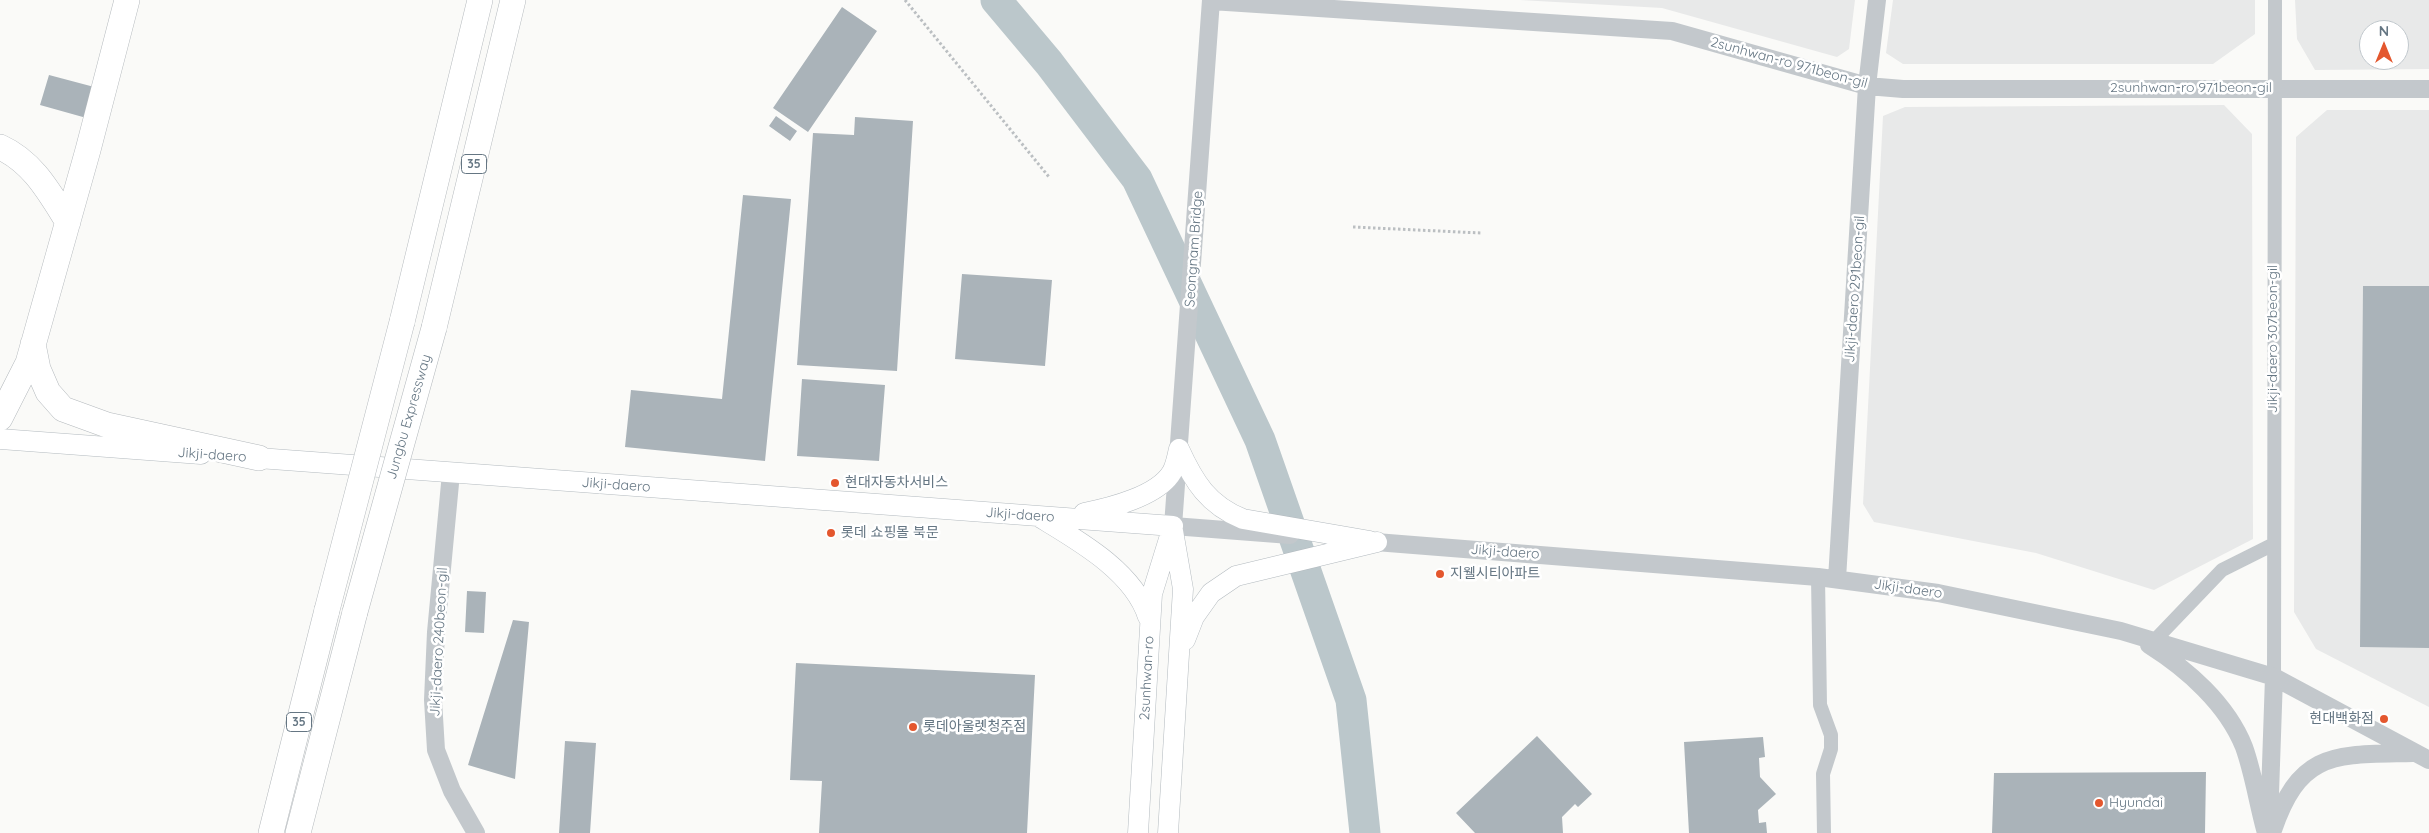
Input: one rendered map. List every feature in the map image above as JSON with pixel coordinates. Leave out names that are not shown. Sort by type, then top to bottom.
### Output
[{"type":"highway","points":[[0,418],[28,363],[127,0]]},
{"type":"highway","name":"35","points":[[271,833],[402,322],[480,0]]},
{"type":"highway","name":"Jungbu Expressway","points":[[298,833],[355,612],[434,328],[513,0]]},
{"type":"highway","points":[[0,147],[20,158],[38,175],[68,222]]},
{"type":"highway","points":[[33,344],[38,369],[48,392],[64,409],[107,425],[258,458]]},
{"type":"main road","name":"Jikji-daero","points":[[0,439],[1173,526]]},
{"type":"main road","points":[[1037,516],[1098,510],[1136,498],[1166,479],[1176,462],[1179,447]]},
{"type":"main road","points":[[1179,447],[1189,471],[1210,500],[1238,525],[1364,540]]},
{"type":"main road","points":[[1037,516],[1076,539],[1119,574],[1138,593],[1150,624]]},
{"type":"main road","name":"2sunhwan-ro","points":[[1138,833],[1152,594],[1173,526]]},
{"type":"main road","name":"2sunhwan-ro","points":[[1168,833],[1183,589],[1173,526]]},
{"type":"main road","points":[[1180,656],[1194,617],[1211,593],[1236,576],[1325,555],[1364,540]]},
{"type":"street","name":"Jikji-daero 291beon-gil","points":[[1837,579],[1867,86],[1876,0]]},
{"type":"street","name":"Jikji-daero 307beon-gil","points":[[2274,677],[2272,544],[2275,0]]},
{"type":"street","name":"2sunhwan-ro 971beon-gil","points":[[1211,1],[1672,31],[1867,86],[1903,89],[2429,89]]},
{"type":"street","name":"Seongnam Bridge","points":[[1179,447],[1211,1]]},
{"type":"street","name":"2sunhwan-ro","points":[[1173,526],[1179,447]]},
{"type":"street","name":"Jikji-daero 240beon-gil","points":[[451,473],[436,632],[433,700],[436,750],[452,791],[476,833]]},
{"type":"street","name":"Jikji-daero","points":[[1173,526],[1238,525]]},
{"type":"street","name":"Jikji-daero","points":[[1364,540],[1818,577],[1938,593],[2122,631],[2274,677],[2422,756]]},
{"type":"street","points":[[2154,641],[2222,570],[2272,544]]},
{"type":"street","points":[[1818,577],[1820,706],[1831,735],[1831,749],[1823,774],[1824,833]]},
{"type":"street","points":[[2122,631],[2158,651],[2192,677],[2220,707],[2243,746],[2269,833]]},
{"type":"street","points":[[2269,833],[2274,677]]},
{"type":"street","points":[[2269,833],[2284,801],[2296,783],[2306,771],[2320,763],[2347,755],[2422,756]]},
{"type":"path","points":[[905,0],[1049,177]]},
{"type":"path","points":[[1353,227],[1481,233]]},
{"type":"shaded area","points":[[1520,0],[1855,0],[1849,49],[1837,57],[1662,8]]},
{"type":"shaded area","points":[[1893,0],[2255,0],[2255,34],[2213,64],[1903,64],[1886,53]]},
{"type":"shaded area","points":[[2295,0],[2429,0],[2429,69],[2409,69],[2409,20],[2359,20],[2359,70],[2315,70],[2297,39]]},
{"type":"shaded area","points":[[2224,105],[2252,134],[2253,539],[2154,590],[2036,553],[1874,522],[1863,504],[1883,116],[1905,107]]},
{"type":"shaded area","points":[[2327,110],[2429,110],[2429,707],[2316,649],[2294,612],[2296,137]]},
{"type":"building","points":[[842,7],[877,31],[808,132],[773,108]]},
{"type":"building","points":[[49,75],[98,88],[90,119],[40,105]]},
{"type":"building","points":[[776,116],[797,131],[790,141],[769,126]]},
{"type":"building","points":[[855,117],[913,121],[897,371],[797,365],[813,133],[854,135]]},
{"type":"building","points":[[743,195],[791,199],[765,461],[625,447],[631,390],[722,399]]},
{"type":"building","points":[[962,274],[1052,280],[1045,366],[955,359]]},
{"type":"building","points":[[2363,286],[2429,286],[2429,648],[2360,647]]},
{"type":"building","points":[[802,379],[885,385],[879,461],[797,456]]},
{"type":"building","points":[[467,591],[486,592],[484,633],[465,632]]},
{"type":"building","points":[[513,620],[529,622],[515,779],[468,765]]},
{"type":"building","name":"롯데아울렛청주점","points":[[796,663],[1035,675],[1027,833],[819,833],[822,781],[790,780]]},
{"type":"building","points":[[1537,736],[1592,794],[1578,807],[1575,804],[1562,817],[1563,833],[1475,833],[1456,813]]},
{"type":"building","points":[[1763,737],[1765,757],[1759,758],[1760,777],[1776,794],[1758,810],[1759,823],[1766,822],[1767,833],[1689,833],[1684,742]]},
{"type":"building","points":[[565,741],[596,743],[590,833],[559,833]]},
{"type":"building","name":"Hyundai","points":[[2206,772],[2205,833],[1992,833],[1994,773]]},
{"type":"waterway","points":[[996,0],[1049,63],[1137,179],[1260,440],[1351,700],[1365,833]]},
{"type":"place","name":"현대자동차서비스","points":[[835,483]]},
{"type":"place","name":"롯데 쇼핑몰 북문","points":[[831,533]]},
{"type":"place","name":"지웰시티아파트","points":[[1440,574]]},
{"type":"place","name":"현대백화점","points":[[2384,719]]},
{"type":"place","name":"롯데아울렛청주점","points":[[913,727]]},
{"type":"place","name":"Hyundai","points":[[2099,803]]}]
